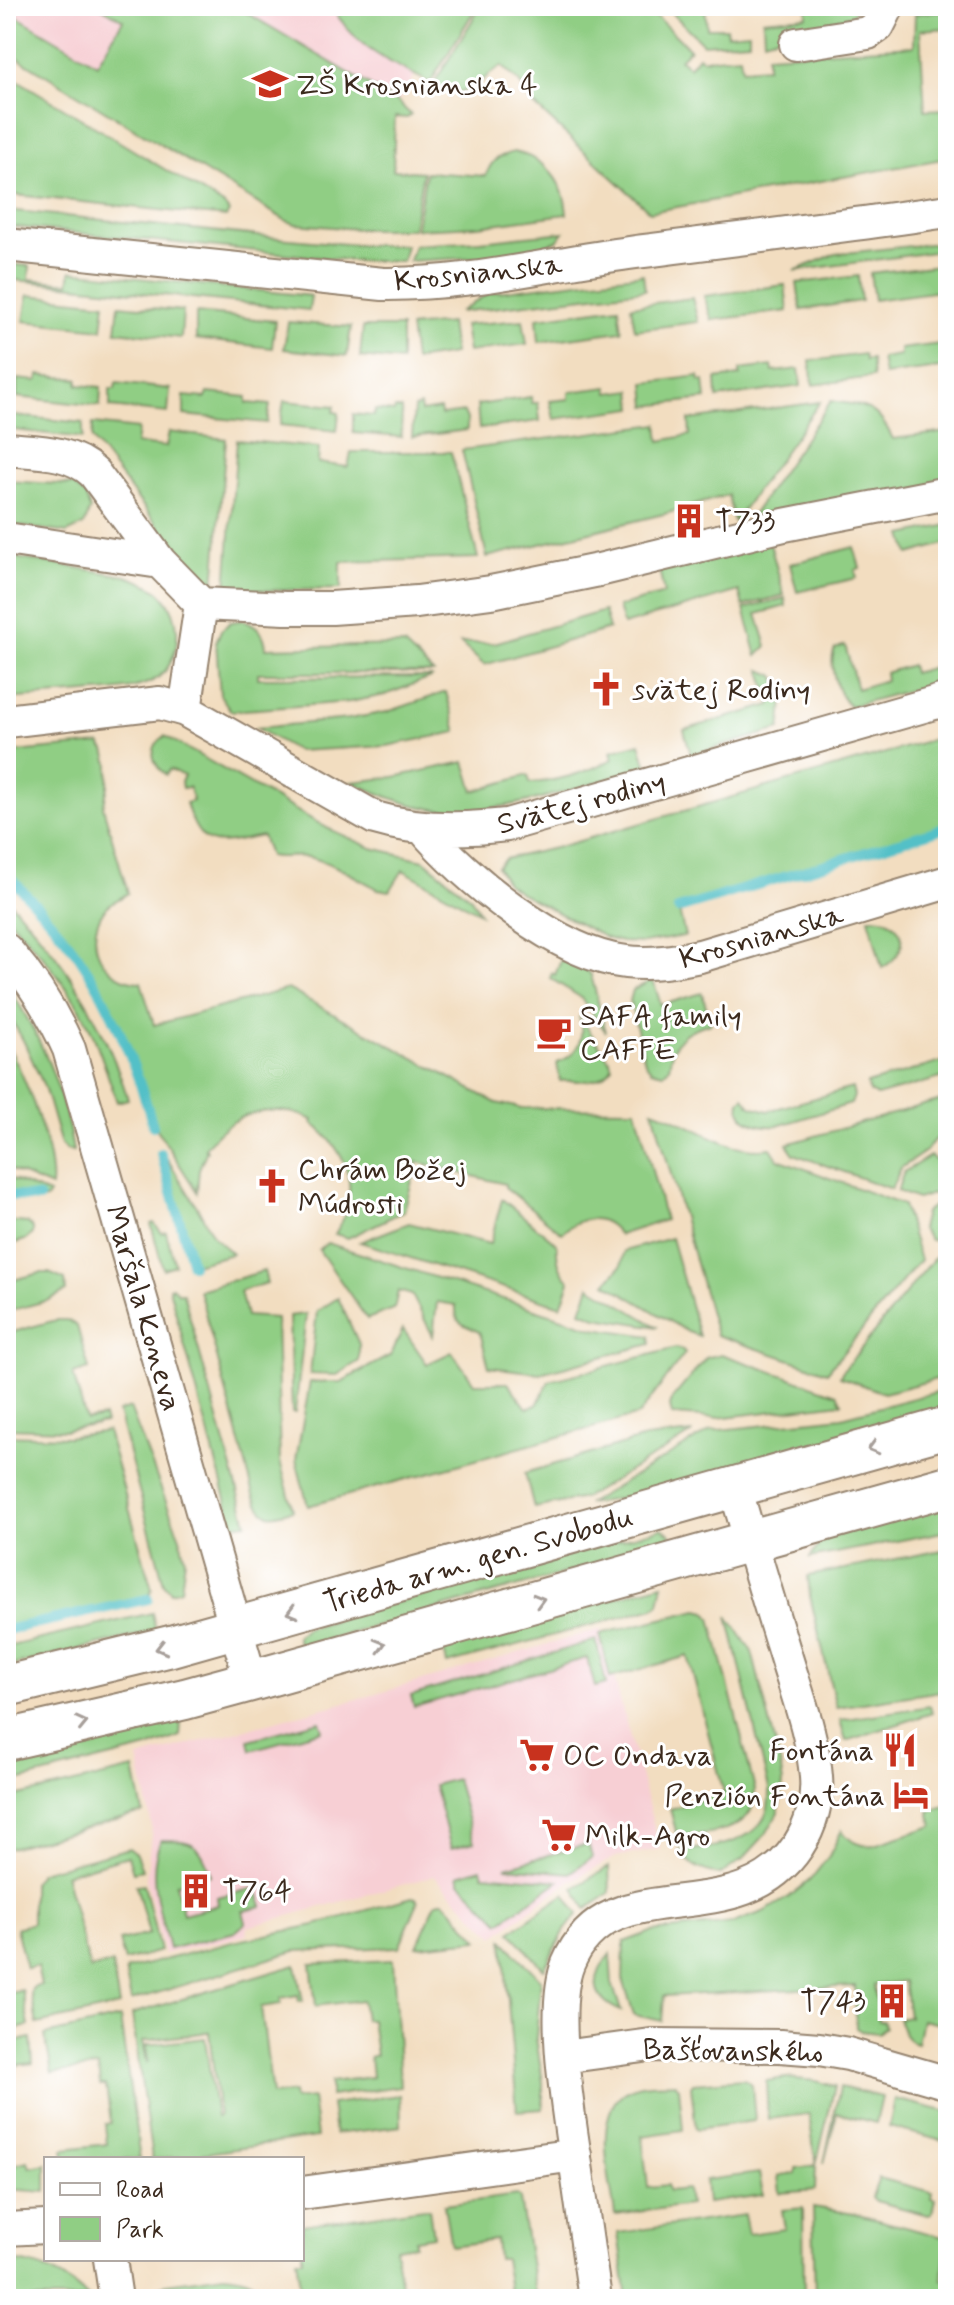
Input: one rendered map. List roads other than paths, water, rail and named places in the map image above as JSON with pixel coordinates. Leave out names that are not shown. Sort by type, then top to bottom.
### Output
[{"type":"street","points":[[796,44],[868,33],[878,26],[888,6]]},
{"type":"street","name":"Krosnianska","points":[[6,245],[407,284],[440,282],[630,253],[948,211]]},
{"type":"street","points":[[6,449],[59,454],[86,465],[160,562],[201,604],[285,608],[417,602],[491,592],[599,570],[774,527],[948,493]]},
{"type":"street","points":[[6,539],[160,562]]},
{"type":"street","points":[[6,721],[160,703],[185,710],[201,604]]},
{"type":"street","name":"Svätej rodiny","points":[[185,710],[375,818],[394,824],[476,829],[507,825],[948,699]]},
{"type":"street","name":"Krosnianska","points":[[422,827],[443,851],[544,930],[592,954],[626,962],[665,963],[700,956],[948,882]]},
{"type":"street","name":"Maršala Koneva","points":[[6,950],[26,973],[57,1021],[69,1049],[251,1681]]},
{"type":"street","name":"Trieda arm. gen. Svobodu","points":[[6,1686],[171,1646],[948,1427]]},
{"type":"street","name":"Trieda arm. gen. Svobodu","points":[[6,1740],[185,1699],[948,1486]]},
{"type":"street","points":[[595,2299],[563,2057],[561,2002],[567,1966],[595,1927],[628,1909],[716,1898],[752,1886],[792,1855],[809,1824],[815,1801],[814,1761],[805,1718],[735,1487]]},
{"type":"street","name":"Bašťovanského","points":[[563,2057],[651,2045],[780,2046],[848,2054],[948,2083]]},
{"type":"street","points":[[304,2193],[575,2155]]},
{"type":"street","points":[[6,2229],[44,2227]]},
{"type":"street","points":[[110,2261],[116,2299]]},
{"type":"waterway","points":[[678,909],[948,827]]},
{"type":"waterway","points":[[6,873],[62,935],[92,976],[123,1038],[153,1126]]},
{"type":"waterway","points":[[161,1153],[192,1265]]},
{"type":"waterway","points":[[6,1195],[39,1198]]},
{"type":"waterway","points":[[6,1630],[148,1599]]},
{"type":"place","name":"ZŠ Krosnianska 4","points":[[270,84]]},
{"type":"place","name":"T733","points":[[689,521]]},
{"type":"place","name":"svätej Rodiny","points":[[606,689]]},
{"type":"place","name":"SAFA family CAFFE","points":[[554,1032]]},
{"type":"place","name":"Chrám Božej Múdrosti","points":[[272,1186]]},
{"type":"place","name":"Fontána","points":[[900,1750]]},
{"type":"place","name":"OC Ondava","points":[[537,1755]]},
{"type":"place","name":"Penzión Fontána","points":[[911,1795]]},
{"type":"place","name":"Milk-Agro","points":[[559,1835]]},
{"type":"place","name":"T764","points":[[196,1891]]},
{"type":"place","name":"T743","points":[[892,2001]]}]
